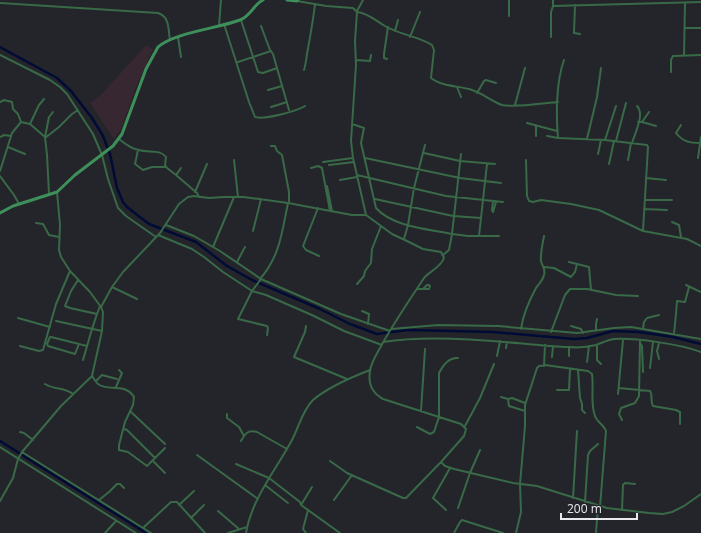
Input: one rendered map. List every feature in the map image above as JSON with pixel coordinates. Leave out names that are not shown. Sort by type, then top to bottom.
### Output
[{"type":"street","points":[[219,26],[221,0]]},
{"type":"street","points":[[0,213],[7,208],[56,192],[75,175],[113,146],[119,139],[146,69],[158,47],[178,37],[242,20],[249,15],[257,4],[263,0]]},
{"type":"street","points":[[287,0],[336,8],[349,8],[375,18],[395,31],[430,43],[434,50],[431,73],[432,79],[448,85],[477,92],[490,100],[504,105],[558,102]]},
{"type":"street","points":[[363,0],[357,11],[355,41],[356,60],[351,141],[353,158],[366,215]]},
{"type":"street","points":[[509,16],[510,0]]},
{"type":"street","points":[[551,37],[551,12],[553,0]]},
{"type":"street","points":[[553,6],[701,2]]},
{"type":"street","points":[[0,3],[158,13],[164,15],[166,19],[170,40]]},
{"type":"street","points":[[684,55],[685,3]]},
{"type":"street","points":[[304,70],[311,35],[314,4]]},
{"type":"street","points":[[575,5],[574,33],[580,34]]},
{"type":"street","points":[[410,37],[420,12]]},
{"type":"street","points":[[242,20],[258,72],[260,73],[277,68]]},
{"type":"street","points":[[395,31],[398,20]]},
{"type":"street","points":[[224,24],[255,117],[262,118],[277,115],[305,106]]},
{"type":"street","points":[[261,26],[273,54],[289,110]]},
{"type":"street","points":[[387,59],[384,58],[384,54],[388,27]]},
{"type":"street","points":[[685,28],[701,28]]},
{"type":"street","points":[[178,37],[181,57]]},
{"type":"street","points":[[238,62],[252,56],[271,51]]},
{"type":"street","points":[[0,55],[54,82],[67,94],[93,134],[103,154],[108,179],[118,208],[126,216],[158,235],[192,249],[223,272],[252,290],[314,316],[350,334],[382,345]]},
{"type":"street","points":[[356,60],[370,61],[371,55]]},
{"type":"street","points":[[671,72],[672,58],[676,55],[701,55]]},
{"type":"street","points":[[558,138],[557,131],[560,72],[564,60]]},
{"type":"street","points":[[515,105],[525,68]]},
{"type":"street","points":[[587,139],[597,97],[601,68]]},
{"type":"street","points":[[477,92],[486,80],[496,84]]},
{"type":"street","points":[[268,90],[282,86]]},
{"type":"street","points":[[457,87],[461,97]]},
{"type":"street","points":[[30,124],[39,105],[44,99]]},
{"type":"street","points":[[0,102],[4,100],[12,102],[13,109],[18,114],[21,122]]},
{"type":"street","points":[[271,107],[287,102]]},
{"type":"street","points":[[609,164],[626,103]]},
{"type":"street","points":[[605,140],[616,106]]},
{"type":"street","points":[[628,160],[641,113],[637,106]]},
{"type":"street","points":[[45,138],[78,110]]},
{"type":"street","points":[[49,195],[45,138],[49,117],[53,112]]},
{"type":"street","points":[[642,122],[649,112]]},
{"type":"street","points":[[21,122],[30,124],[45,138]]},
{"type":"street","points":[[0,171],[14,129],[21,122]]},
{"type":"street","points":[[638,122],[656,126]]},
{"type":"street","points":[[527,123],[557,131]]},
{"type":"street","points":[[352,124],[364,128],[361,143],[376,208],[382,213],[398,223],[452,234],[499,236]]},
{"type":"street","points":[[681,125],[676,133],[678,136],[688,143],[701,143]]},
{"type":"street","points":[[536,126],[536,136]]},
{"type":"street","points":[[0,137],[4,135],[11,136]]},
{"type":"street","points":[[547,136],[648,145],[643,231]]},
{"type":"street","points":[[698,158],[701,137]]},
{"type":"street","points":[[119,139],[138,150],[162,153],[166,157],[166,167]]},
{"type":"street","points":[[598,154],[601,140]]},
{"type":"street","points":[[403,240],[408,225],[414,188],[425,145]]},
{"type":"street","points":[[267,335],[267,326],[238,319],[252,290],[270,266],[276,255],[288,203],[289,192],[282,155],[277,151],[275,146],[271,146]]},
{"type":"street","points":[[8,147],[25,154]]},
{"type":"street","points":[[138,150],[135,164],[143,170],[152,167],[166,167],[199,197]]},
{"type":"street","points":[[424,153],[460,161],[495,164]]},
{"type":"street","points":[[461,154],[449,250],[444,255],[443,261],[428,273],[417,289],[384,341],[370,370],[371,387],[378,397],[465,426]]},
{"type":"street","points":[[323,162],[353,158]]},
{"type":"street","points":[[365,158],[459,178],[484,182],[501,182]]},
{"type":"street","points":[[234,160],[238,197]]},
{"type":"street","points":[[526,160],[527,196],[529,201],[536,202],[541,200],[599,210],[643,231],[680,237],[701,246]]},
{"type":"street","points":[[330,165],[354,162]]},
{"type":"street","points":[[195,192],[207,164]]},
{"type":"street","points":[[480,236],[484,182],[487,164]]},
{"type":"street","points":[[311,168],[318,166],[322,168],[331,211]]},
{"type":"street","points":[[176,175],[181,168]]},
{"type":"street","points":[[0,176],[19,204]]},
{"type":"street","points":[[340,180],[357,176],[456,198],[504,202]]},
{"type":"street","points":[[646,178],[666,180]]},
{"type":"street","points":[[327,186],[331,211]]},
{"type":"street","points":[[0,501],[13,478],[18,458],[22,452],[61,406],[92,376],[102,331],[103,312],[101,307],[90,292],[70,271],[61,257],[59,237],[60,226],[56,192]]},
{"type":"street","points":[[83,360],[97,314],[112,287],[123,272],[164,228],[183,200],[188,197],[238,197],[261,199],[352,215],[366,215],[380,226],[403,240],[423,249],[437,251],[444,255]]},
{"type":"street","points":[[213,247],[234,197]]},
{"type":"street","points":[[253,231],[261,199]]},
{"type":"street","points":[[374,199],[453,216],[481,218]]},
{"type":"street","points":[[645,200],[672,200]]},
{"type":"street","points":[[318,208],[303,246],[306,250],[319,256]]},
{"type":"street","points":[[644,209],[667,210]]},
{"type":"street","points":[[672,222],[679,225],[680,237]]},
{"type":"street","points":[[36,223],[43,224],[49,235],[59,237]]},
{"type":"street","points":[[166,225],[194,236],[213,247],[237,262],[260,280],[368,324],[390,331],[438,325],[498,326],[551,332],[583,333],[631,327],[701,339]]},
{"type":"street","points":[[357,284],[363,278],[371,263],[372,249],[380,226]]},
{"type":"street","points":[[521,329],[528,302],[543,279],[544,267],[541,261],[544,236]]},
{"type":"street","points":[[237,262],[245,247]]},
{"type":"street","points":[[570,262],[589,267],[591,290]]},
{"type":"street","points":[[544,267],[554,268],[571,277],[575,272],[577,264]]},
{"type":"street","points":[[20,346],[38,351],[43,350],[56,304],[70,271]]},
{"type":"street","points":[[78,280],[71,291],[66,306],[97,314]]},
{"type":"street","points":[[674,334],[677,301],[685,302],[688,286],[701,292]]},
{"type":"street","points":[[112,287],[137,299]]},
{"type":"street","points":[[551,332],[567,291],[572,288],[616,295],[638,296]]},
{"type":"street","points":[[417,289],[422,290]]},
{"type":"street","points":[[362,311],[369,314],[368,324]]},
{"type":"street","points":[[643,329],[645,320],[648,317],[659,315]]},
{"type":"street","points":[[18,318],[50,327]]},
{"type":"street","points":[[596,331],[597,319]]},
{"type":"street","points":[[56,321],[102,331]]},
{"type":"street","points":[[306,326],[305,332],[294,357],[348,379]]},
{"type":"street","points":[[571,326],[581,329],[583,333]]},
{"type":"street","points":[[79,344],[75,354],[48,346],[47,344],[50,337],[79,344],[87,346]]},
{"type":"street","points":[[384,341],[406,339],[500,341],[570,348],[597,345],[607,340],[623,339],[640,342],[653,342],[694,349],[701,352]]},
{"type":"street","points":[[618,394],[623,339]]},
{"type":"street","points":[[497,356],[500,341]]},
{"type":"street","points":[[506,348],[507,342]]},
{"type":"street","points":[[640,342],[642,346],[643,372]]},
{"type":"street","points":[[622,420],[618,414],[619,410],[624,406],[635,403],[639,396],[640,342]]},
{"type":"street","points":[[650,368],[653,342]]},
{"type":"street","points":[[659,343],[657,353],[659,359]]},
{"type":"street","points":[[544,366],[545,345]]},
{"type":"street","points":[[597,345],[597,360],[601,364]]},
{"type":"street","points":[[552,357],[554,346]]},
{"type":"street","points":[[587,362],[589,346]]},
{"type":"street","points":[[569,356],[570,348]]},
{"type":"street","points":[[421,411],[425,349]]},
{"type":"street","points":[[416,428],[428,433],[435,431],[439,417],[439,374],[441,369],[450,360],[458,358]]},
{"type":"street","points":[[330,461],[352,475],[404,498],[408,497],[464,436],[466,429],[465,426],[480,398],[494,364]]},
{"type":"street","points":[[516,533],[520,512],[520,484],[525,426],[525,402],[537,368],[544,366],[588,371],[592,374],[593,409],[595,417],[599,423],[606,428],[596,533]]},
{"type":"street","points":[[557,390],[569,390],[570,369]]},
{"type":"street","points":[[116,387],[122,373],[119,370]]},
{"type":"street","points":[[246,533],[247,527],[265,485],[287,449],[312,402],[319,396],[348,379],[370,370]]},
{"type":"street","points":[[578,370],[580,398],[582,410],[585,413]]},
{"type":"street","points":[[96,381],[102,375],[117,380]]},
{"type":"street","points":[[92,376],[99,384],[121,388],[133,395],[134,401],[119,445],[119,450],[128,452],[148,466],[165,448]]},
{"type":"street","points":[[45,384],[53,388],[69,391],[73,394]]},
{"type":"street","points":[[619,388],[650,391],[652,393],[652,404],[655,407],[680,412],[680,424]]},
{"type":"street","points":[[501,397],[508,399],[512,398],[525,402]]},
{"type":"street","points":[[508,399],[509,406],[525,411]]},
{"type":"street","points":[[130,411],[165,444]]},
{"type":"street","points":[[227,414],[227,418],[239,427],[244,436]]},
{"type":"street","points":[[124,429],[127,430],[155,458]]},
{"type":"street","points":[[241,441],[248,432],[255,431],[287,449]]},
{"type":"street","points":[[573,498],[577,431]]},
{"type":"street","points":[[20,432],[24,433],[33,440]]},
{"type":"street","points":[[585,502],[588,455],[590,451],[598,444]]},
{"type":"street","points":[[0,447],[136,533]]},
{"type":"street","points":[[458,508],[480,450]]},
{"type":"street","points":[[22,452],[151,533]]},
{"type":"street","points":[[198,455],[258,500]]},
{"type":"street","points":[[153,461],[165,473]]},
{"type":"street","points":[[441,462],[450,468],[520,484],[537,486],[599,506],[622,510],[667,514],[684,506],[701,494]]},
{"type":"street","points":[[236,464],[269,478],[300,502],[301,505],[340,533]]},
{"type":"street","points":[[446,510],[433,498],[450,468]]},
{"type":"street","points":[[334,500],[352,475]]},
{"type":"street","points":[[622,510],[623,485],[625,483],[634,484]]},
{"type":"street","points":[[99,500],[116,484],[120,484],[124,488]]},
{"type":"street","points":[[265,485],[288,503]]},
{"type":"street","points":[[301,505],[312,487]]},
{"type":"street","points":[[179,505],[194,491]]},
{"type":"street","points":[[143,528],[171,502],[177,502],[205,533]]},
{"type":"street","points":[[191,518],[204,505]]},
{"type":"street","points":[[306,533],[303,526],[308,510]]},
{"type":"street","points":[[218,511],[239,529]]},
{"type":"street","points":[[454,533],[462,520],[503,533]]},
{"type":"street","points":[[105,533],[116,521]]},
{"type":"street","points":[[228,533],[247,527]]},
{"type":"shaded area","points":[[146,45],[153,49],[136,87],[121,129],[114,139],[90,103],[100,96]]},
{"type":"waterway","points":[[0,47],[57,78],[71,91],[92,118],[103,136],[110,154],[117,188],[123,202],[127,207],[149,224],[196,242],[227,266],[252,280],[320,309],[350,324],[377,334],[408,330],[493,332],[574,339],[587,338],[613,331],[639,332],[673,337],[701,344]]},
{"type":"waterway","points":[[0,441],[146,533]]}]
